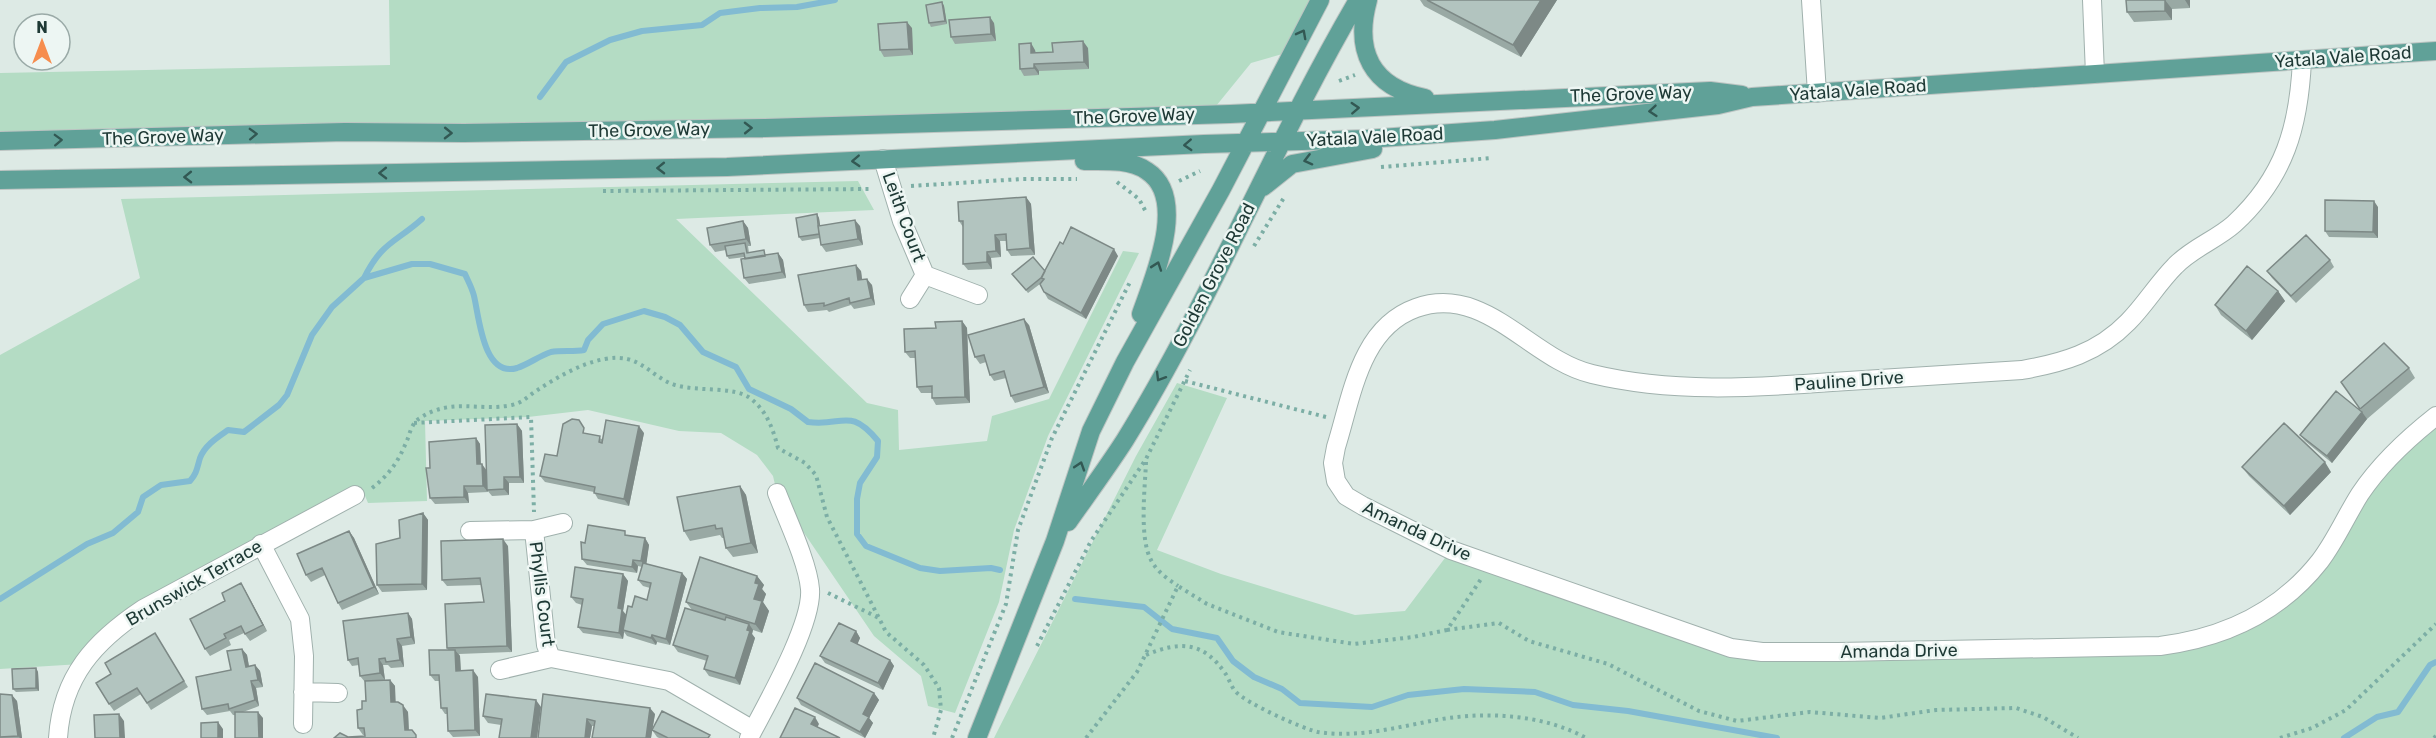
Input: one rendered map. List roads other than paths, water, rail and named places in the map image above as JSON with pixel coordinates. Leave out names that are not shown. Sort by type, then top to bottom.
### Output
[{"type":"main road","name":"Golden Grove Road","points":[[977,738],[1055,541],[1091,431],[1125,362],[1246,142],[1320,0]]},
{"type":"main road","name":"Golden Grove Road","points":[[1055,541],[1125,439],[1170,360],[1297,110],[1358,0]]},
{"type":"main road","points":[[1368,0],[1361,31],[1363,46],[1372,67],[1397,89],[1423,98],[1449,102]]},
{"type":"main road","name":"Yatala Vale Road","points":[[1281,142],[1427,135],[1719,105],[1752,97],[2436,51]]},
{"type":"main road","name":"The Grove Way","points":[[1508,99],[1710,91],[1752,97]]},
{"type":"main road","name":"Yatala Vale Road","points":[[1297,110],[1508,99]]},
{"type":"main road","name":"The Grove Way","points":[[0,141],[345,132],[464,133],[765,128],[1297,110]]},
{"type":"main road","points":[[1255,194],[1292,164],[1365,151],[1427,135]]},
{"type":"main road","name":"The Grove Way","points":[[0,180],[727,167],[1281,142]]},
{"type":"main road","points":[[957,156],[1127,164],[1146,170],[1153,176],[1166,204],[1165,236],[1162,253],[1125,362]]},
{"type":"street","points":[[1811,0],[1817,93]]},
{"type":"street","points":[[2092,0],[2096,74]]},
{"type":"street","name":"Pauline Drive","points":[[1336,447],[1371,343],[1398,317],[1417,307],[1446,303],[1482,310],[1567,365],[1590,374],[1721,390],[2022,370],[2054,365],[2083,354],[2107,342],[2128,322],[2186,255],[2232,225],[2251,207],[2280,162],[2294,130],[2300,102],[2302,60]]},
{"type":"street","name":"Leith Court","points":[[883,159],[902,221],[925,275],[978,295]]},
{"type":"street","name":"Leith Court","points":[[910,300],[925,275]]},
{"type":"street","name":"Amanda Drive","points":[[1336,447],[1334,472],[1336,481],[1346,496],[1451,550],[1716,644],[1746,651],[1838,652],[2160,646],[2185,643],[2225,631],[2258,616],[2302,582],[2331,545],[2378,470],[2436,416]]},
{"type":"street","points":[[751,734],[803,626],[810,602],[810,588],[777,493]]},
{"type":"street","name":"Brunswick Terrace","points":[[58,738],[63,706],[69,690],[81,664],[99,643],[143,609],[261,544],[360,494]]},
{"type":"street","name":"Phyllis Court","points":[[470,531],[534,530],[563,523]]},
{"type":"street","name":"Phyllis Court","points":[[534,530],[546,645],[550,658]]},
{"type":"street","points":[[261,544],[300,619],[304,656],[303,724]]},
{"type":"street","name":"Phyllis Court","points":[[500,670],[550,658],[669,681],[751,734]]},
{"type":"street","points":[[303,692],[338,693]]},
{"type":"waterway","points":[[540,97],[566,62],[610,40],[642,31],[702,25],[720,13],[760,8],[797,7],[835,0]]},
{"type":"waterway","points":[[364,278],[383,250],[422,219]]},
{"type":"waterway","points":[[0,599],[87,544],[113,533],[138,512],[143,497],[161,485],[190,481],[202,453],[212,442],[228,430],[244,432],[279,405],[287,395],[312,335],[332,307],[364,278],[412,264],[430,264],[465,274],[474,296],[481,330],[490,355],[497,364],[506,369],[517,368],[551,352],[584,350],[588,340],[603,324],[644,311],[665,317],[680,325],[703,352],[736,367],[749,389],[791,409],[808,422],[845,420],[860,424],[878,441],[877,457],[860,483],[857,499],[857,534],[866,546],[920,568],[940,571],[991,568],[1000,570]]},
{"type":"waterway","points":[[1075,599],[1144,607],[1172,629],[1217,638],[1233,661],[1254,677],[1282,689],[1300,703],[1372,707],[1408,695],[1464,689],[1535,692],[1573,705],[1628,711],[1777,738]]},
{"type":"waterway","points":[[2344,738],[2377,717],[2398,712],[2430,665],[2436,662]]}]
